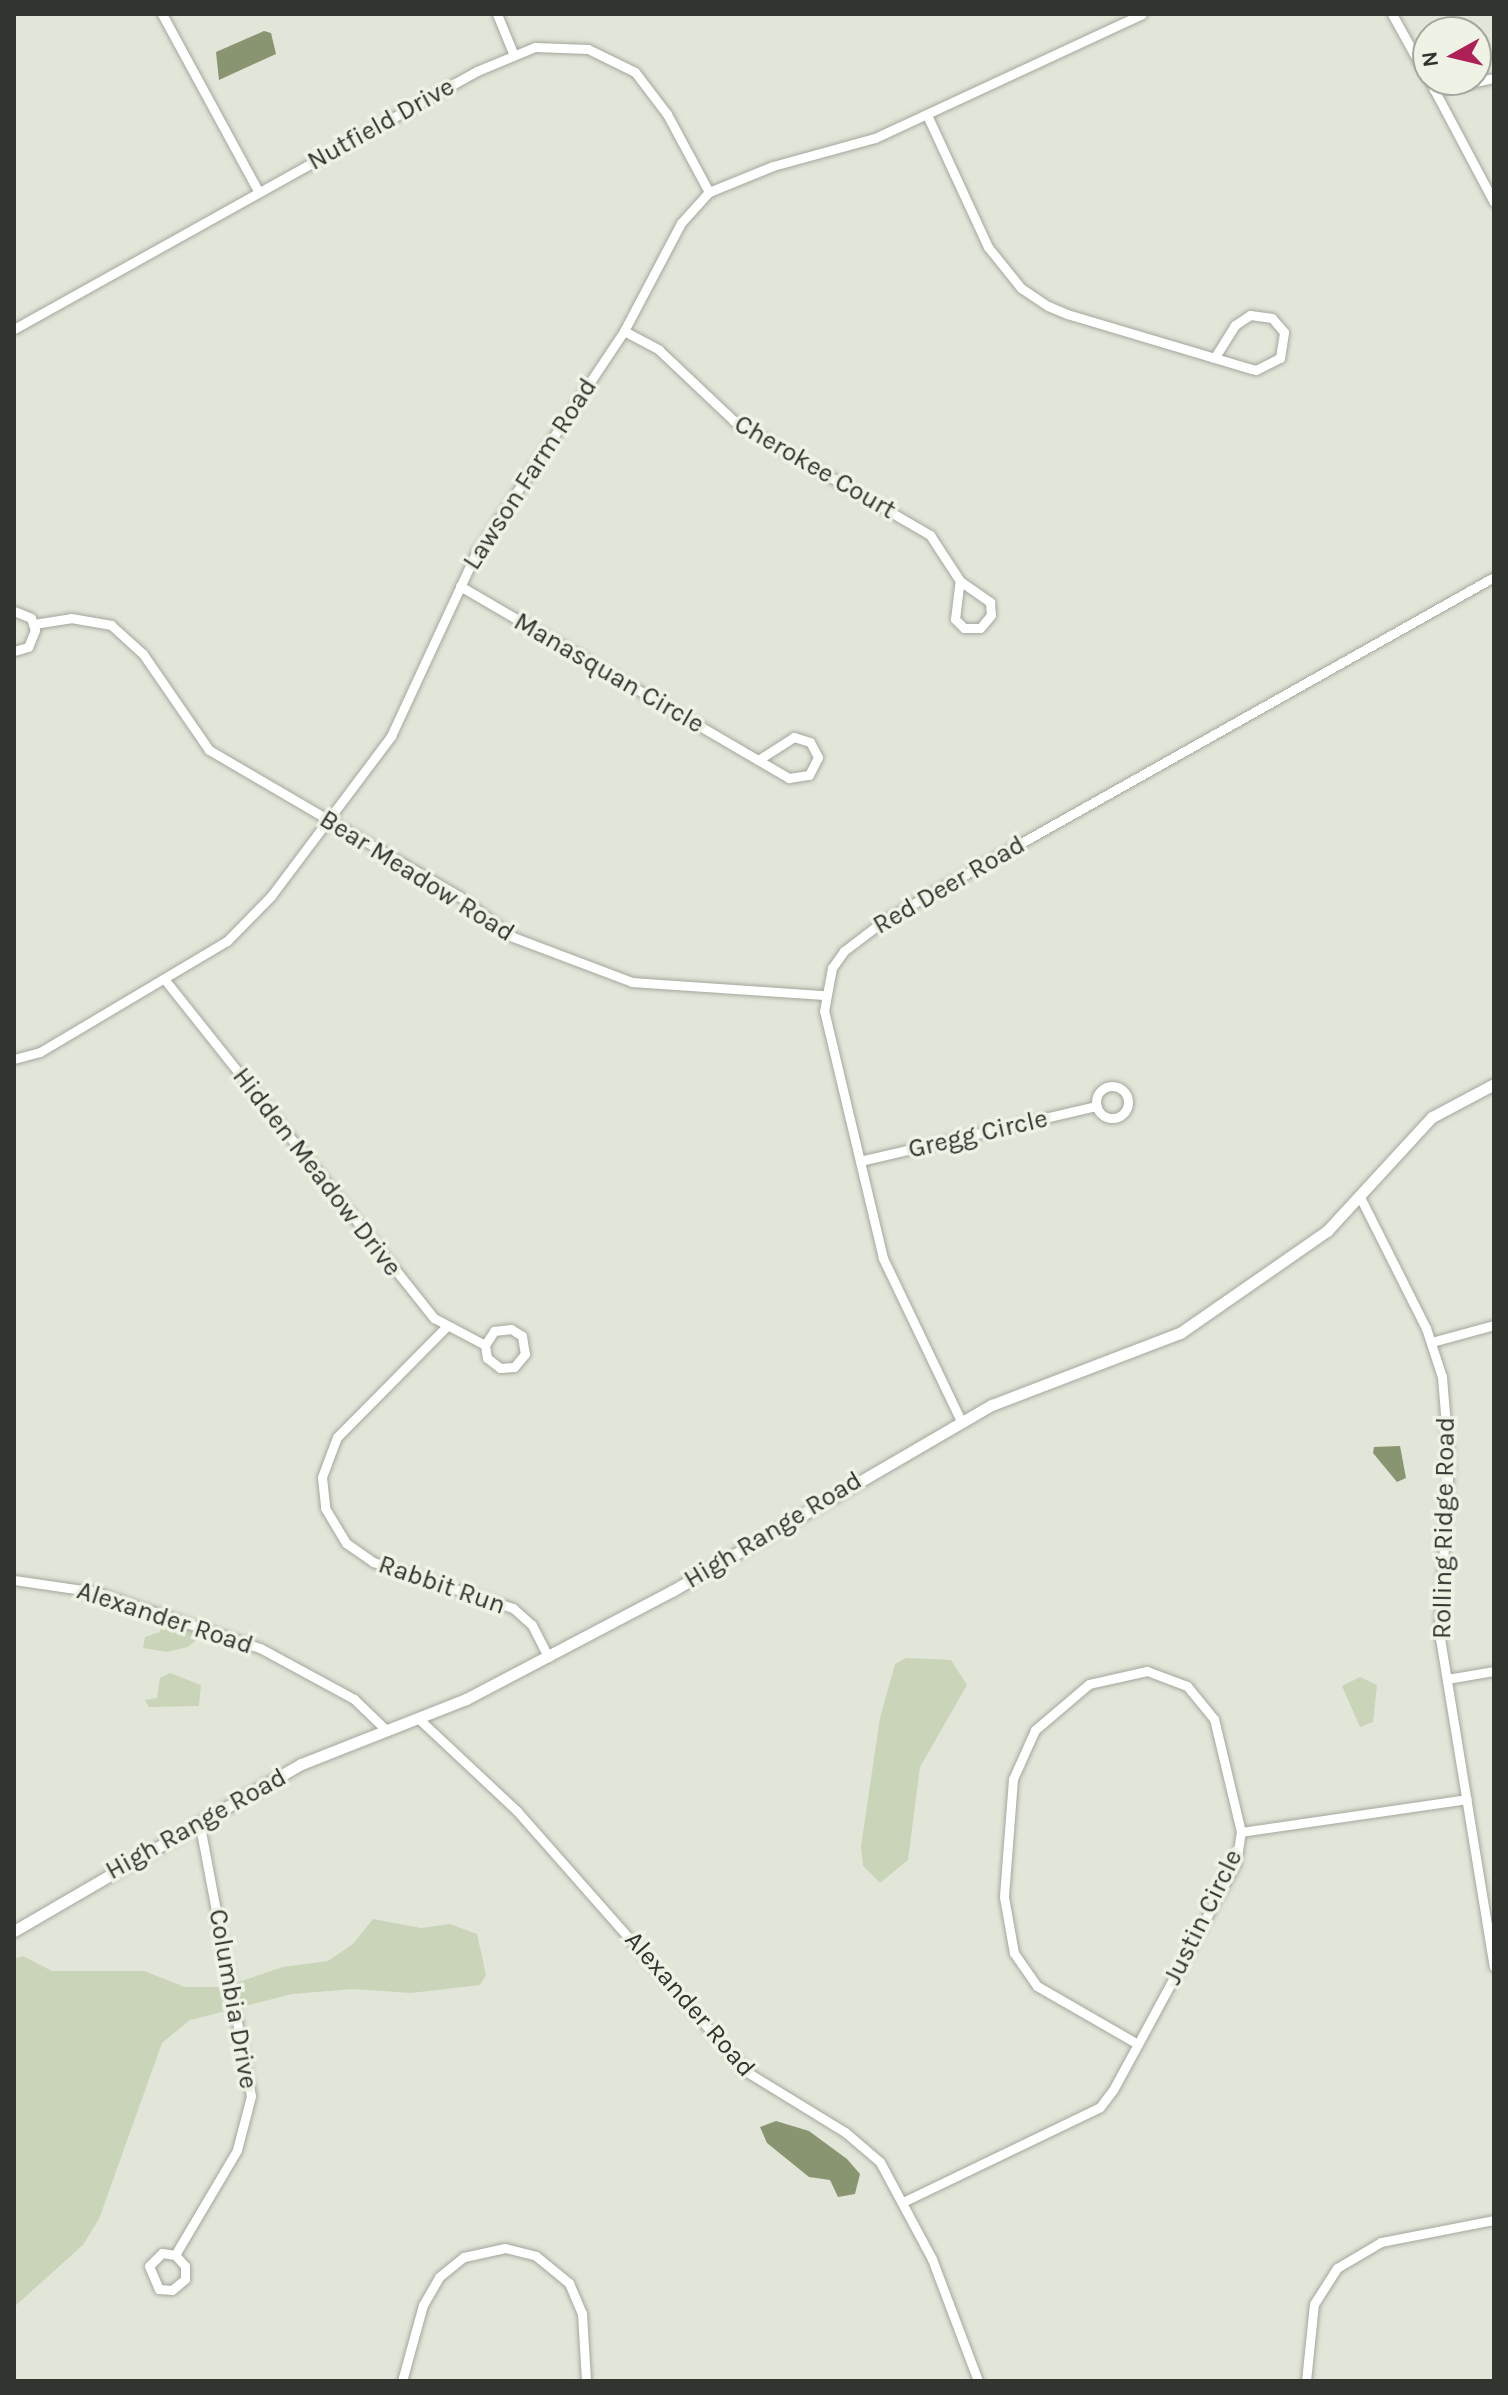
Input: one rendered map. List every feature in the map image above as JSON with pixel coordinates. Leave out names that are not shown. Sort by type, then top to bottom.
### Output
[{"type":"street","points":[[162,14],[258,191]]},
{"type":"street","points":[[497,14],[513,53]]},
{"type":"street","name":"Lawson Farm Road","points":[[14,1059],[40,1052],[165,980],[251,920],[391,736],[460,586],[500,512],[624,331],[681,223],[709,192],[927,115],[1142,14]]},
{"type":"street","points":[[1392,14],[1412,50]]},
{"type":"street","name":"Nutfield Drive","points":[[14,329],[258,191],[513,53],[567,47],[618,60],[649,88],[709,192]]},
{"type":"street","points":[[1437,96],[1494,202]]},
{"type":"street","points":[[927,115],[988,247],[1021,288],[1067,314],[1214,358],[1252,369],[1270,367],[1284,350],[1284,332],[1268,316],[1250,315],[1235,325],[1214,358]]},
{"type":"street","name":"Cherokee Court","points":[[624,331],[659,350],[734,421],[926,532],[960,581],[990,602],[991,615],[980,628],[964,628],[955,619],[960,581]]},
{"type":"street","name":"Red Deer Road","points":[[824,995],[844,951],[879,924],[1494,577]]},
{"type":"street","name":"Manasquan Circle","points":[[460,586],[758,760],[796,780],[812,773],[818,757],[810,742],[794,737],[758,760]]},
{"type":"street","points":[[14,611],[34,624],[32,643],[14,651]]},
{"type":"street","name":"Bear Meadow Road","points":[[34,624],[71,618],[111,625],[143,654],[209,750],[459,896],[499,930],[621,980],[824,995]]},
{"type":"street","name":"Hidden Meadow Drive","points":[[165,980],[445,1328],[485,1345]]},
{"type":"street","points":[[824,995],[884,1263],[961,1421]]},
{"type":"street","name":"High Range Road","points":[[14,1931],[301,1764],[419,1719],[548,1657],[727,1561],[961,1421],[1031,1388],[1180,1333],[1309,1244],[1361,1199],[1416,1131],[1449,1105],[1494,1084]]},
{"type":"street","name":"Gregg Circle","points":[[860,1161],[1097,1106]]},
{"type":"street","name":"Rolling Ridge Road","points":[[1361,1199],[1432,1342],[1449,1442],[1439,1632],[1494,1967]]},
{"type":"street","points":[[1432,1342],[1494,1325]]},
{"type":"street","name":"Rabbit Run","points":[[445,1328],[337,1437],[322,1477],[325,1508],[339,1535],[363,1557],[513,1608],[532,1625],[548,1657]]},
{"type":"street","name":"Hidden Meadow Drive","points":[[511,1329],[522,1336],[525,1354],[517,1365],[500,1368],[487,1358],[485,1345],[494,1331],[511,1329]]},
{"type":"street","name":"Alexander Road","points":[[14,1580],[96,1592],[260,1648],[354,1699],[386,1730]]},
{"type":"street","points":[[1447,1679],[1494,1671]]},
{"type":"street","name":"Justin Circle","points":[[905,2201],[1091,2114],[1138,2044],[1236,1863],[1241,1832],[1214,1719],[1195,1693],[1168,1676],[1126,1672],[1089,1684],[1048,1714],[1023,1748],[1010,1804],[1004,1897],[1014,1953],[1051,1997],[1138,2044]]},
{"type":"street","name":"Alexander Road","points":[[419,1719],[517,1811],[747,2072],[861,2145],[905,2201],[978,2381]]},
{"type":"street","points":[[1241,1832],[1467,1799]]},
{"type":"street","name":"Columbia Drive","points":[[175,2255],[247,2124],[251,2081],[199,1822]]},
{"type":"street","points":[[1306,2381],[1314,2304],[1337,2268],[1381,2242],[1494,2220]]},
{"type":"street","points":[[402,2381],[423,2305],[439,2277],[464,2257],[505,2248],[546,2261],[574,2293],[584,2323],[586,2381]]},
{"type":"street","name":"Columbia Drive","points":[[162,2253],[175,2255],[185,2266],[185,2279],[172,2290],[159,2289],[149,2279],[149,2266],[162,2253]]},
{"type":"shaded area","points":[[264,31],[271,33],[276,54],[219,80],[216,52]]},
{"type":"shaded area","points":[[1400,1446],[1406,1478],[1397,1482],[1373,1453],[1374,1447]]},
{"type":"shaded area","points":[[163,1619],[173,1627],[205,1632],[188,1647],[167,1652],[143,1648],[145,1637],[160,1632]]},
{"type":"shaded area","points":[[906,1658],[951,1660],[967,1685],[920,1767],[908,1860],[880,1883],[863,1866],[861,1846],[880,1718],[895,1664]]},
{"type":"shaded area","points":[[170,1673],[201,1685],[199,1706],[149,1707],[145,1700],[157,1698],[160,1678]]},
{"type":"shaded area","points":[[1360,1677],[1377,1685],[1373,1722],[1360,1727],[1342,1686]]},
{"type":"shaded area","points":[[373,1919],[421,1928],[450,1924],[477,1934],[486,1975],[480,1985],[411,1993],[353,1989],[292,1994],[190,2020],[162,2043],[99,2219],[83,2245],[14,2307],[14,1959],[23,1956],[52,1971],[144,1971],[185,1987],[224,1987],[283,1967],[328,1961],[353,1944]]},
{"type":"shaded area","points":[[776,2121],[809,2131],[847,2159],[860,2174],[855,2194],[838,2197],[830,2180],[809,2177],[767,2143],[760,2127]]}]
